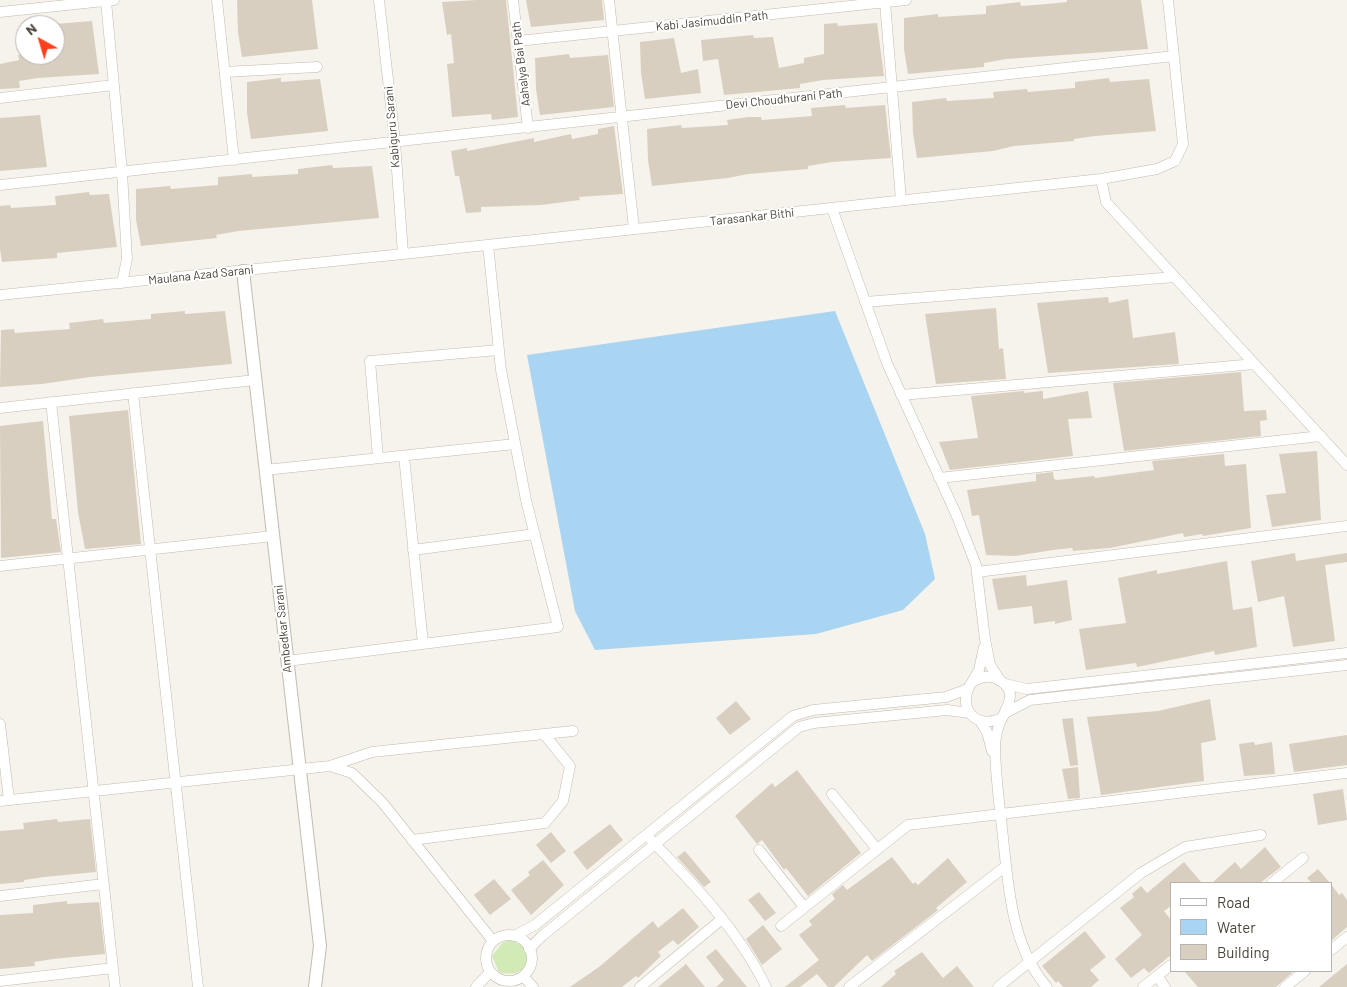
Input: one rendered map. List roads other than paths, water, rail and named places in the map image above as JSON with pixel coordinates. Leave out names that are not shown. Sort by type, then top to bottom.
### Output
[{"type":"street","points":[[0,12],[110,0],[114,85],[122,172],[127,260],[122,283]]},
{"type":"street","points":[[217,0],[234,160]]},
{"type":"street","name":"Kabiguru Sarani","points":[[379,0],[394,142],[403,254]]},
{"type":"street","name":"Aahalya Bai Path","points":[[513,0],[528,128]]},
{"type":"street","points":[[609,0],[634,229]]},
{"type":"street","points":[[792,0],[794,12]]},
{"type":"street","name":"Kabi Jasimuddin Path","points":[[518,41],[906,0]]},
{"type":"street","name":"Tarasankar Bithi","points":[[403,254],[1101,179],[1158,169],[1175,161],[1183,144],[1168,0]]},
{"type":"street","points":[[885,2],[901,200]]},
{"type":"street","name":"Devi Choudhurani Path","points":[[0,185],[1174,56]]},
{"type":"street","points":[[225,72],[317,67]]},
{"type":"street","points":[[0,98],[114,85]]},
{"type":"street","points":[[1101,179],[1106,202],[1347,465]]},
{"type":"street","points":[[832,208],[887,363],[966,539],[977,572],[990,665],[1011,698],[997,732],[995,761]]},
{"type":"street","points":[[287,661],[558,627],[534,534],[515,444],[499,350],[488,245]]},
{"type":"street","name":"Maulana Azad Sarani","points":[[0,295],[403,254]]},
{"type":"street","name":"Ambedkar Sarani","points":[[243,271],[320,946],[315,987]]},
{"type":"street","points":[[865,302],[1174,276]]},
{"type":"street","points":[[378,458],[370,361],[499,350]]},
{"type":"street","points":[[901,395],[1254,364]]},
{"type":"street","points":[[0,408],[255,380]]},
{"type":"street","points":[[133,393],[198,987]]},
{"type":"street","points":[[51,402],[115,987]]},
{"type":"street","points":[[939,478],[1321,436]]},
{"type":"street","points":[[266,470],[515,444]]},
{"type":"street","points":[[404,456],[423,644]]},
{"type":"street","points":[[977,572],[1347,526]]},
{"type":"street","points":[[413,550],[534,534]]},
{"type":"street","points":[[0,566],[273,536]]},
{"type":"street","points":[[969,712],[965,696],[979,670],[985,638]]},
{"type":"street","points":[[514,936],[530,949],[531,965],[524,976],[508,981],[496,977],[490,972],[486,955],[493,942],[500,937],[514,936],[535,925],[794,716],[812,710],[946,697],[986,676],[1027,689],[1347,653]]},
{"type":"street","points":[[980,721],[996,721],[1030,700],[1347,665]]},
{"type":"street","points":[[530,949],[542,936],[799,727],[814,723],[947,710],[969,712],[980,721],[987,732],[995,761],[1010,901],[1024,947],[1039,978],[1047,987]]},
{"type":"street","points":[[0,724],[5,801],[330,766],[372,752],[573,731]]},
{"type":"street","points":[[412,840],[545,823],[563,801],[570,766],[544,734]]},
{"type":"street","points":[[330,766],[352,773],[382,802],[493,942]]},
{"type":"street","points":[[781,926],[908,825],[1347,773]]},
{"type":"street","points":[[832,794],[877,849]]},
{"type":"street","points":[[646,835],[722,919],[755,965],[766,987]]},
{"type":"street","points":[[998,987],[1141,873],[1185,847],[1262,835]]},
{"type":"street","points":[[758,850],[804,907]]},
{"type":"street","points":[[1273,882],[1303,858]]},
{"type":"street","points":[[849,987],[1006,866]]},
{"type":"street","points":[[0,896],[104,884]]},
{"type":"street","points":[[640,987],[722,919]]},
{"type":"street","points":[[1332,949],[1347,937]]},
{"type":"street","points":[[1143,987],[1170,966]]},
{"type":"street","points":[[0,981],[31,982],[113,968]]},
{"type":"street","points":[[476,987],[490,972]]},
{"type":"street","points":[[1285,987],[1304,972]]},
{"type":"street","points":[[524,976],[533,987]]},
{"type":"street","points":[[1157,976],[1165,987]]},
{"type":"water","points":[[835,311],[925,534],[935,579],[903,610],[816,634],[595,650],[575,611],[527,355]]}]
